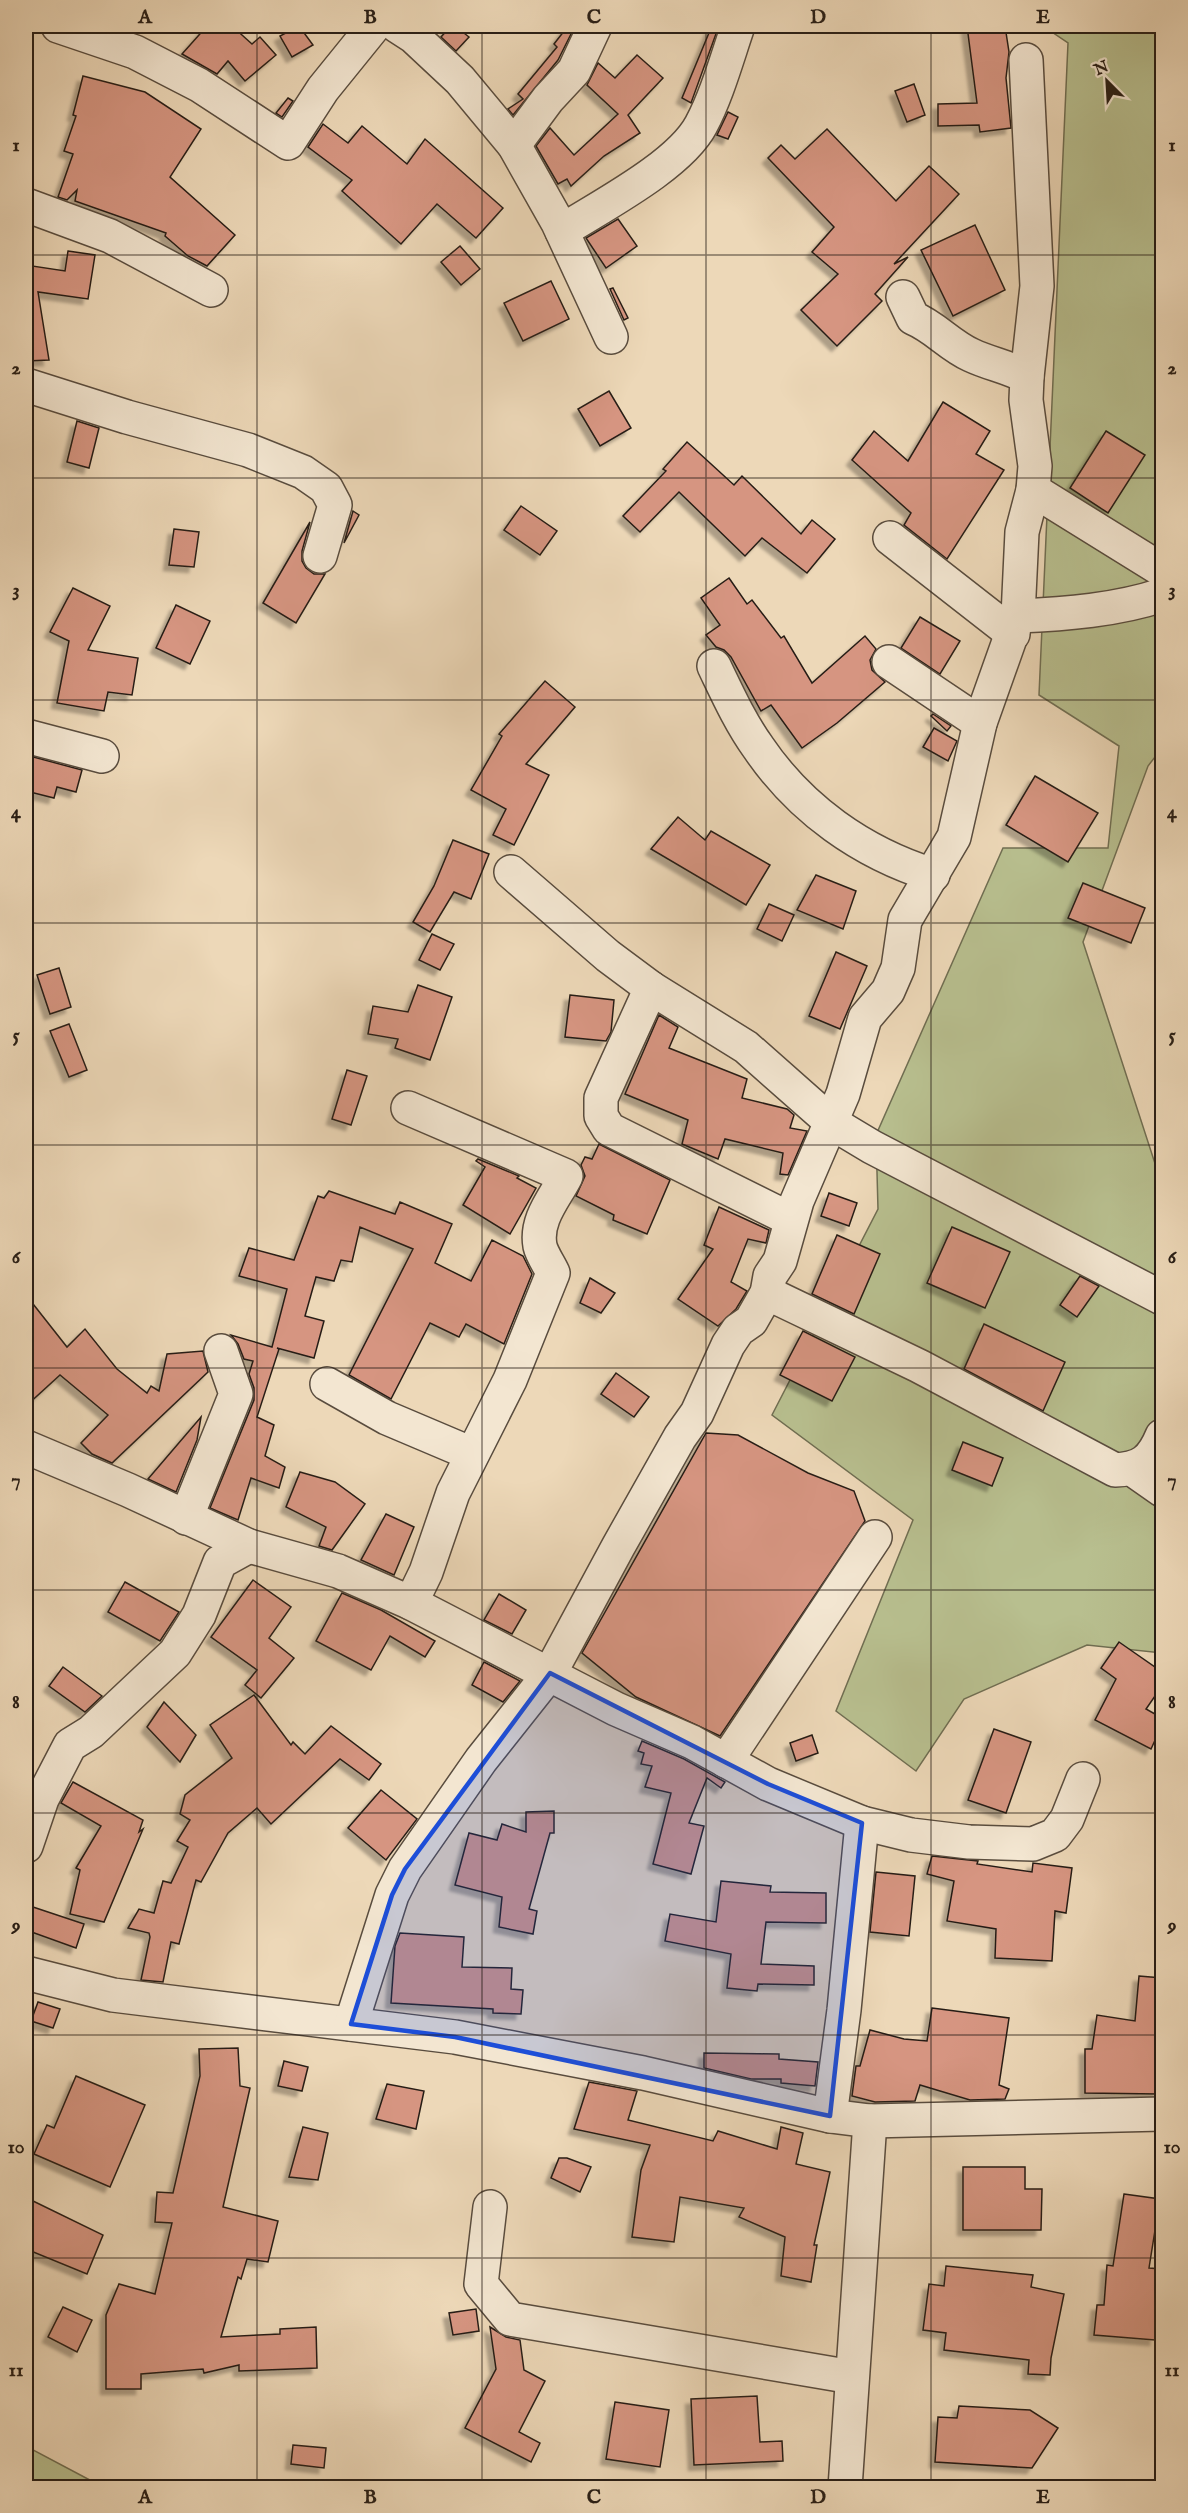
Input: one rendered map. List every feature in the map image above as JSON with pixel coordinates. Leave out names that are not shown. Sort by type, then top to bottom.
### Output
[{"type":"street","points":[[58,26],[135,52],[153,61],[199,85],[288,143],[323,89],[374,26]]},
{"type":"street","points":[[397,26],[414,37],[460,80],[514,145],[562,231],[611,337]]},
{"type":"street","points":[[514,145],[548,99],[574,71],[595,26]]},
{"type":"street","points":[[562,231],[635,187],[671,159],[700,127],[738,26]]},
{"type":"street","points":[[351,2024],[385,1914],[405,1869],[481,1760],[550,1672],[680,1437],[697,1413],[728,1345],[738,1330],[751,1321],[767,1293],[770,1276],[780,1261],[790,1219],[843,1094],[865,1018],[888,991],[898,968],[905,920],[915,898],[933,875],[954,837],[980,723],[1016,625],[1022,532],[1033,490],[1035,466],[1026,400],[1037,286],[1026,60]]},
{"type":"street","points":[[26,205],[110,236],[211,290]]},
{"type":"street","points":[[903,297],[913,318],[930,325],[950,342],[970,354],[1010,367],[1027,377]]},
{"type":"street","points":[[26,385],[127,417],[248,450],[303,472],[326,489],[335,505],[320,556]]},
{"type":"street","points":[[1033,490],[1162,570]]},
{"type":"street","points":[[890,538],[1016,625],[1080,611],[1141,602],[1162,595]]},
{"type":"street","points":[[889,662],[980,723]]},
{"type":"street","points":[[714,666],[758,747],[818,816],[868,848],[905,867],[933,875]]},
{"type":"street","points":[[26,736],[102,756]]},
{"type":"street","points":[[511,872],[608,956],[651,988],[746,1047],[832,1124],[1162,1298]]},
{"type":"street","points":[[651,988],[601,1098],[601,1116],[609,1130],[790,1219]]},
{"type":"street","points":[[408,1108],[566,1176],[545,1211],[539,1227],[540,1248],[553,1273],[510,1380],[453,1492],[426,1572],[411,1603]]},
{"type":"street","points":[[767,1293],[919,1366],[1115,1470],[1132,1469],[1149,1461],[1162,1436]]},
{"type":"street","points":[[186,1518],[236,1394],[221,1351]]},
{"type":"street","points":[[327,1384],[387,1418],[472,1454]]},
{"type":"street","points":[[26,1447],[249,1546],[338,1571],[411,1603],[550,1672],[616,1709],[692,1742],[768,1784],[862,1823],[911,1835],[969,1842],[1033,1845],[1055,1835],[1067,1819],[1083,1779]]},
{"type":"street","points":[[1132,1469],[1162,1490]]},
{"type":"street","points":[[726,1761],[875,1537]]},
{"type":"street","points":[[26,1846],[42,1799],[70,1745],[91,1732],[175,1653],[199,1615],[220,1562],[249,1546]]},
{"type":"street","points":[[830,2116],[844,2010],[862,1823]]},
{"type":"street","points":[[26,1973],[113,1995],[455,2037],[643,2073],[830,2116],[870,2121],[1162,2114]]},
{"type":"street","points":[[845,2487],[870,2121]]},
{"type":"street","points":[[490,2207],[481,2284],[510,2319],[852,2377]]},
{"type":"highlighted area","points":[[550,1673],[768,1784],[862,1823],[830,2116],[455,2037],[351,2024],[392,1895],[405,1869]]},
{"type":"green space","points":[[1043,26],[1162,26],[1162,748],[1148,766],[1083,942],[1162,1185],[1162,1653],[1087,1645],[964,1699],[916,1771],[836,1711],[913,1520],[772,1415],[878,1209],[876,1135],[1003,848],[1108,848],[1119,746],[1039,695],[1068,43]]},
{"type":"green space","points":[[26,2441],[33,2450],[103,2487],[26,2487]]},
{"type":"building","points":[[207,26],[216,26],[226,33],[232,26],[252,44],[260,37],[276,55],[245,81],[228,61],[217,74],[182,54]]},
{"type":"building","points":[[299,26],[313,45],[292,57],[280,36]]},
{"type":"building","points":[[451,26],[455,26],[469,37],[456,51],[441,37]]},
{"type":"building","points":[[568,26],[575,26],[558,60],[513,115],[508,109],[523,99],[518,94],[557,47],[554,44]]},
{"type":"building","points":[[967,26],[1005,26],[1009,52],[1006,78],[1011,128],[980,132],[979,125],[938,126],[938,104],[977,103]]},
{"type":"building","points":[[711,28],[717,31],[691,103],[682,98]]},
{"type":"building","points":[[637,55],[663,78],[628,115],[640,133],[604,156],[571,186],[567,179],[558,184],[536,146],[550,128],[574,155],[618,114],[587,85],[598,63],[615,78]]},
{"type":"building","points":[[83,76],[145,92],[201,129],[170,177],[235,235],[207,266],[188,256],[165,236],[166,233],[75,201],[77,190],[67,200],[58,197],[73,154],[64,151],[76,116],[73,115]]},
{"type":"building","points":[[914,84],[925,115],[907,122],[895,91]]},
{"type":"building","points":[[288,98],[293,101],[282,117],[276,113]]},
{"type":"building","points":[[728,112],[738,117],[728,139],[717,135]]},
{"type":"building","points":[[323,124],[348,143],[362,126],[407,164],[425,139],[503,208],[476,238],[437,204],[401,244],[342,191],[352,180],[308,147]]},
{"type":"building","points":[[827,129],[896,201],[929,166],[959,194],[894,264],[908,257],[875,294],[882,301],[837,346],[801,310],[838,274],[812,252],[834,227],[768,158],[781,145],[795,159]]},
{"type":"building","points":[[618,219],[637,246],[606,268],[586,238]]},
{"type":"building","points":[[975,225],[1005,290],[953,316],[921,250]]},
{"type":"building","points":[[460,246],[480,269],[461,285],[441,262]]},
{"type":"building","points":[[68,251],[95,255],[88,299],[38,292],[49,360],[26,361],[26,265],[65,271]]},
{"type":"building","points":[[551,281],[569,319],[523,341],[504,303]]},
{"type":"building","points":[[613,288],[628,318],[624,320],[610,289]]},
{"type":"building","points":[[609,391],[631,428],[600,446],[578,409]]},
{"type":"building","points":[[943,402],[990,431],[976,454],[1004,470],[947,559],[904,525],[911,513],[852,460],[874,431],[908,461]]},
{"type":"building","points":[[77,421],[99,428],[89,468],[67,462]]},
{"type":"building","points":[[1106,431],[1145,455],[1108,513],[1070,488]]},
{"type":"building","points":[[687,442],[734,485],[742,476],[801,534],[812,520],[835,539],[807,573],[762,538],[745,556],[679,492],[640,532],[623,516],[666,471],[663,469]]},
{"type":"building","points":[[521,506],[557,531],[540,555],[504,530]]},
{"type":"building","points":[[353,511],[359,515],[344,543]]},
{"type":"building","points":[[310,522],[302,551],[302,561],[306,568],[314,574],[325,574],[296,623],[263,603]]},
{"type":"building","points":[[174,529],[199,532],[194,567],[169,565]]},
{"type":"building","points":[[729,578],[747,604],[752,600],[781,638],[784,636],[812,683],[865,636],[876,649],[870,660],[872,670],[885,682],[837,723],[802,748],[771,705],[761,711],[731,657],[724,650],[716,647],[706,635],[720,625],[701,598]]},
{"type":"building","points":[[73,588],[110,606],[88,650],[138,658],[132,695],[108,692],[104,711],[57,703],[69,641],[50,632]]},
{"type":"building","points":[[176,605],[210,621],[190,664],[156,648]]},
{"type":"building","points":[[920,617],[960,641],[940,674],[901,648]]},
{"type":"building","points":[[545,681],[575,707],[526,764],[549,775],[514,845],[493,835],[506,809],[471,790],[502,736],[499,734]]},
{"type":"building","points":[[933,714],[951,726],[947,731],[931,716]]},
{"type":"building","points":[[934,728],[957,741],[948,761],[923,747]]},
{"type":"building","points":[[26,755],[82,770],[76,792],[57,787],[54,798],[26,791]]},
{"type":"building","points":[[1035,776],[1098,813],[1068,862],[1006,825]]},
{"type":"building","points":[[678,817],[705,840],[711,831],[770,865],[746,905],[651,849]]},
{"type":"building","points":[[453,840],[489,854],[471,899],[454,892],[430,932],[413,922],[434,886]]},
{"type":"building","points":[[816,875],[856,891],[843,929],[797,910]]},
{"type":"building","points":[[1083,883],[1145,908],[1131,943],[1068,918]]},
{"type":"building","points":[[769,904],[794,915],[782,941],[757,929]]},
{"type":"building","points":[[432,934],[454,944],[440,970],[419,960]]},
{"type":"building","points":[[836,952],[867,966],[840,1029],[809,1016]]},
{"type":"building","points":[[59,968],[71,1007],[50,1014],[37,975]]},
{"type":"building","points":[[418,985],[452,997],[430,1060],[395,1048],[398,1039],[368,1034],[373,1006],[408,1012]]},
{"type":"building","points":[[570,995],[614,1000],[611,1032],[606,1041],[565,1037]]},
{"type":"building","points":[[659,1015],[678,1027],[669,1048],[747,1079],[742,1098],[787,1109],[794,1115],[790,1128],[807,1131],[788,1175],[780,1174],[783,1153],[725,1139],[718,1159],[682,1144],[688,1120],[625,1094]]},
{"type":"building","points":[[69,1024],[87,1070],[69,1077],[50,1031]]},
{"type":"building","points":[[347,1070],[367,1076],[351,1125],[332,1119]]},
{"type":"building","points":[[599,1144],[670,1180],[647,1234],[613,1220],[614,1215],[576,1196],[585,1176],[581,1165],[585,1157],[592,1159]]},
{"type":"building","points":[[478,1159],[519,1176],[517,1178],[536,1188],[510,1234],[463,1205],[485,1167],[476,1161]]},
{"type":"building","points":[[329,1191],[395,1214],[400,1202],[452,1224],[435,1263],[471,1281],[492,1240],[523,1256],[532,1274],[504,1344],[466,1324],[459,1337],[430,1323],[391,1399],[349,1375],[413,1249],[360,1227],[352,1262],[341,1260],[334,1281],[316,1277],[305,1316],[324,1321],[314,1358],[277,1348],[279,1349],[257,1417],[274,1425],[265,1456],[285,1467],[279,1488],[251,1478],[238,1520],[210,1508],[254,1400],[254,1388],[249,1374],[253,1361],[244,1359],[238,1344],[231,1335],[272,1347],[287,1289],[239,1276],[249,1248],[294,1260],[318,1196],[324,1198]]},
{"type":"building","points":[[829,1193],[857,1203],[849,1226],[821,1216]]},
{"type":"building","points":[[719,1207],[769,1230],[766,1243],[748,1239],[731,1282],[747,1291],[736,1309],[718,1326],[678,1299],[713,1249],[704,1245]]},
{"type":"building","points":[[952,1227],[1010,1252],[985,1308],[927,1283]]},
{"type":"building","points":[[837,1235],[880,1254],[854,1314],[812,1294]]},
{"type":"building","points":[[1080,1276],[1099,1286],[1077,1317],[1060,1305]]},
{"type":"building","points":[[590,1278],[615,1293],[601,1313],[580,1303]]},
{"type":"building","points":[[26,1295],[67,1347],[85,1329],[117,1369],[147,1393],[151,1386],[159,1391],[167,1354],[203,1351],[208,1372],[112,1463],[92,1454],[81,1443],[108,1415],[60,1375],[26,1406]]},
{"type":"building","points":[[984,1324],[1065,1362],[1043,1411],[964,1369]]},
{"type":"building","points":[[803,1331],[855,1357],[832,1401],[780,1375]]},
{"type":"building","points":[[616,1373],[649,1397],[634,1417],[601,1394]]},
{"type":"building","points":[[201,1417],[197,1440],[176,1492],[148,1479]]},
{"type":"building","points":[[706,1433],[738,1435],[808,1473],[854,1491],[865,1521],[720,1736],[636,1697],[582,1653]]},
{"type":"building","points":[[963,1442],[1003,1458],[992,1486],[952,1470]]},
{"type":"building","points":[[300,1472],[335,1482],[365,1504],[332,1550],[319,1546],[326,1527],[286,1507]]},
{"type":"building","points":[[386,1514],[414,1527],[394,1575],[361,1560]]},
{"type":"building","points":[[253,1580],[291,1607],[269,1638],[294,1658],[261,1698],[245,1685],[257,1670],[211,1637]]},
{"type":"building","points":[[125,1582],[179,1612],[160,1641],[108,1612]]},
{"type":"building","points":[[342,1593],[381,1610],[435,1641],[425,1657],[390,1636],[371,1670],[316,1641]]},
{"type":"building","points":[[499,1594],[526,1610],[512,1634],[484,1620]]},
{"type":"building","points":[[1119,1642],[1162,1672],[1162,1686],[1146,1709],[1162,1718],[1162,1725],[1151,1749],[1095,1720],[1116,1679],[1101,1668]]},
{"type":"building","points":[[484,1662],[520,1681],[503,1702],[472,1685]]},
{"type":"building","points":[[63,1667],[102,1696],[85,1712],[49,1686]]},
{"type":"building","points":[[254,1695],[291,1745],[293,1742],[305,1754],[331,1726],[381,1764],[369,1780],[340,1759],[271,1824],[257,1808],[228,1833],[201,1882],[196,1880],[179,1944],[171,1942],[163,1982],[141,1980],[149,1933],[128,1928],[139,1909],[154,1913],[163,1881],[171,1883],[188,1847],[177,1841],[190,1820],[180,1814],[185,1795],[232,1758],[210,1725]]},
{"type":"building","points":[[164,1702],[196,1735],[180,1762],[147,1727]]},
{"type":"building","points":[[994,1729],[1031,1742],[1006,1813],[968,1800]]},
{"type":"building","points":[[812,1735],[818,1753],[796,1761],[790,1743]]},
{"type":"building","points":[[642,1741],[684,1759],[725,1782],[721,1788],[707,1778],[689,1823],[704,1826],[691,1874],[653,1864],[671,1793],[645,1787],[652,1766],[641,1764],[644,1753],[638,1751]]},
{"type":"building","points":[[73,1782],[143,1820],[139,1832],[143,1829],[104,1922],[70,1914],[80,1870],[76,1868],[101,1826],[61,1803]]},
{"type":"building","points":[[381,1790],[417,1819],[386,1860],[348,1828]]},
{"type":"building","points":[[554,1811],[554,1833],[550,1833],[529,1909],[537,1911],[533,1934],[499,1927],[502,1897],[455,1885],[469,1833],[497,1840],[502,1824],[526,1832],[526,1812]]},
{"type":"building","points":[[932,1856],[978,1861],[977,1864],[1032,1872],[1033,1863],[1072,1868],[1066,1913],[1055,1911],[1052,1961],[995,1958],[996,1929],[947,1921],[954,1881],[927,1874]]},
{"type":"building","points":[[876,1872],[915,1876],[909,1936],[870,1932]]},
{"type":"building","points":[[721,1881],[771,1886],[770,1892],[826,1893],[826,1923],[766,1922],[761,1964],[814,1966],[814,1985],[758,1984],[757,1991],[727,1988],[731,1954],[665,1941],[670,1914],[716,1922]]},
{"type":"building","points":[[30,1906],[84,1924],[76,1948],[26,1930]]},
{"type":"building","points":[[400,1933],[464,1937],[462,1967],[512,1968],[511,1989],[523,1990],[521,2014],[493,2013],[493,2009],[391,2003],[395,1946]]},
{"type":"building","points":[[1139,1976],[1162,1978],[1162,2048],[1159,2047],[1159,2094],[1085,2093],[1085,2049],[1092,2049],[1097,2015],[1135,2021]]},
{"type":"building","points":[[38,2002],[60,2009],[53,2028],[31,2021]]},
{"type":"building","points":[[932,2008],[1009,2018],[999,2085],[1009,2089],[1005,2099],[970,2100],[920,2085],[915,2101],[875,2102],[852,2096],[856,2066],[860,2066],[870,2030],[904,2039],[927,2041]]},
{"type":"building","points":[[238,2048],[240,2086],[250,2088],[223,2207],[278,2221],[268,2262],[247,2259],[241,2279],[238,2277],[221,2337],[280,2334],[280,2329],[316,2327],[317,2368],[239,2371],[239,2365],[204,2373],[203,2369],[141,2374],[141,2389],[106,2389],[106,2315],[119,2284],[155,2294],[172,2223],[155,2222],[157,2192],[173,2193],[200,2076],[199,2049]]},
{"type":"building","points":[[704,2053],[779,2054],[779,2059],[818,2062],[815,2086],[781,2083],[781,2079],[751,2079],[704,2068]]},
{"type":"building","points":[[284,2061],[308,2067],[302,2091],[278,2086]]},
{"type":"building","points":[[76,2076],[145,2105],[110,2187],[34,2154],[47,2125],[54,2128]]},
{"type":"building","points":[[589,2082],[637,2091],[628,2120],[713,2141],[718,2131],[777,2149],[781,2127],[803,2133],[796,2164],[830,2172],[814,2245],[817,2245],[811,2282],[781,2276],[785,2237],[739,2217],[744,2208],[680,2197],[674,2242],[632,2237],[641,2170],[650,2145],[574,2129]]},
{"type":"building","points":[[387,2084],[424,2091],[416,2129],[376,2119]]},
{"type":"building","points":[[303,2127],[328,2133],[318,2180],[289,2177]]},
{"type":"building","points":[[559,2158],[567,2158],[591,2167],[580,2192],[551,2178]]},
{"type":"building","points":[[963,2167],[1025,2167],[1025,2189],[1042,2189],[1041,2230],[963,2230]]},
{"type":"building","points":[[1124,2194],[1160,2199],[1149,2268],[1162,2269],[1162,2308],[1158,2308],[1155,2340],[1094,2335],[1097,2305],[1104,2305],[1107,2265],[1113,2266]]},
{"type":"building","points":[[31,2200],[103,2235],[87,2274],[26,2249],[26,2211]]},
{"type":"building","points":[[946,2266],[1033,2275],[1031,2287],[1064,2294],[1051,2358],[1050,2375],[1028,2374],[1029,2360],[944,2350],[946,2333],[923,2330],[929,2284],[944,2286]]},
{"type":"building","points":[[63,2307],[92,2320],[77,2352],[48,2337]]},
{"type":"building","points":[[476,2309],[479,2331],[453,2335],[449,2313]]},
{"type":"building","points":[[490,2327],[506,2337],[520,2340],[524,2370],[545,2381],[519,2432],[540,2443],[531,2462],[465,2428],[496,2369]]},
{"type":"building","points":[[757,2396],[760,2442],[782,2441],[783,2461],[694,2465],[691,2399]]},
{"type":"building","points":[[615,2402],[669,2410],[660,2467],[606,2459]]},
{"type":"building","points":[[959,2406],[1030,2410],[1058,2428],[1032,2468],[935,2462],[938,2417],[957,2418]]},
{"type":"building","points":[[293,2445],[326,2448],[324,2468],[291,2464]]}]
